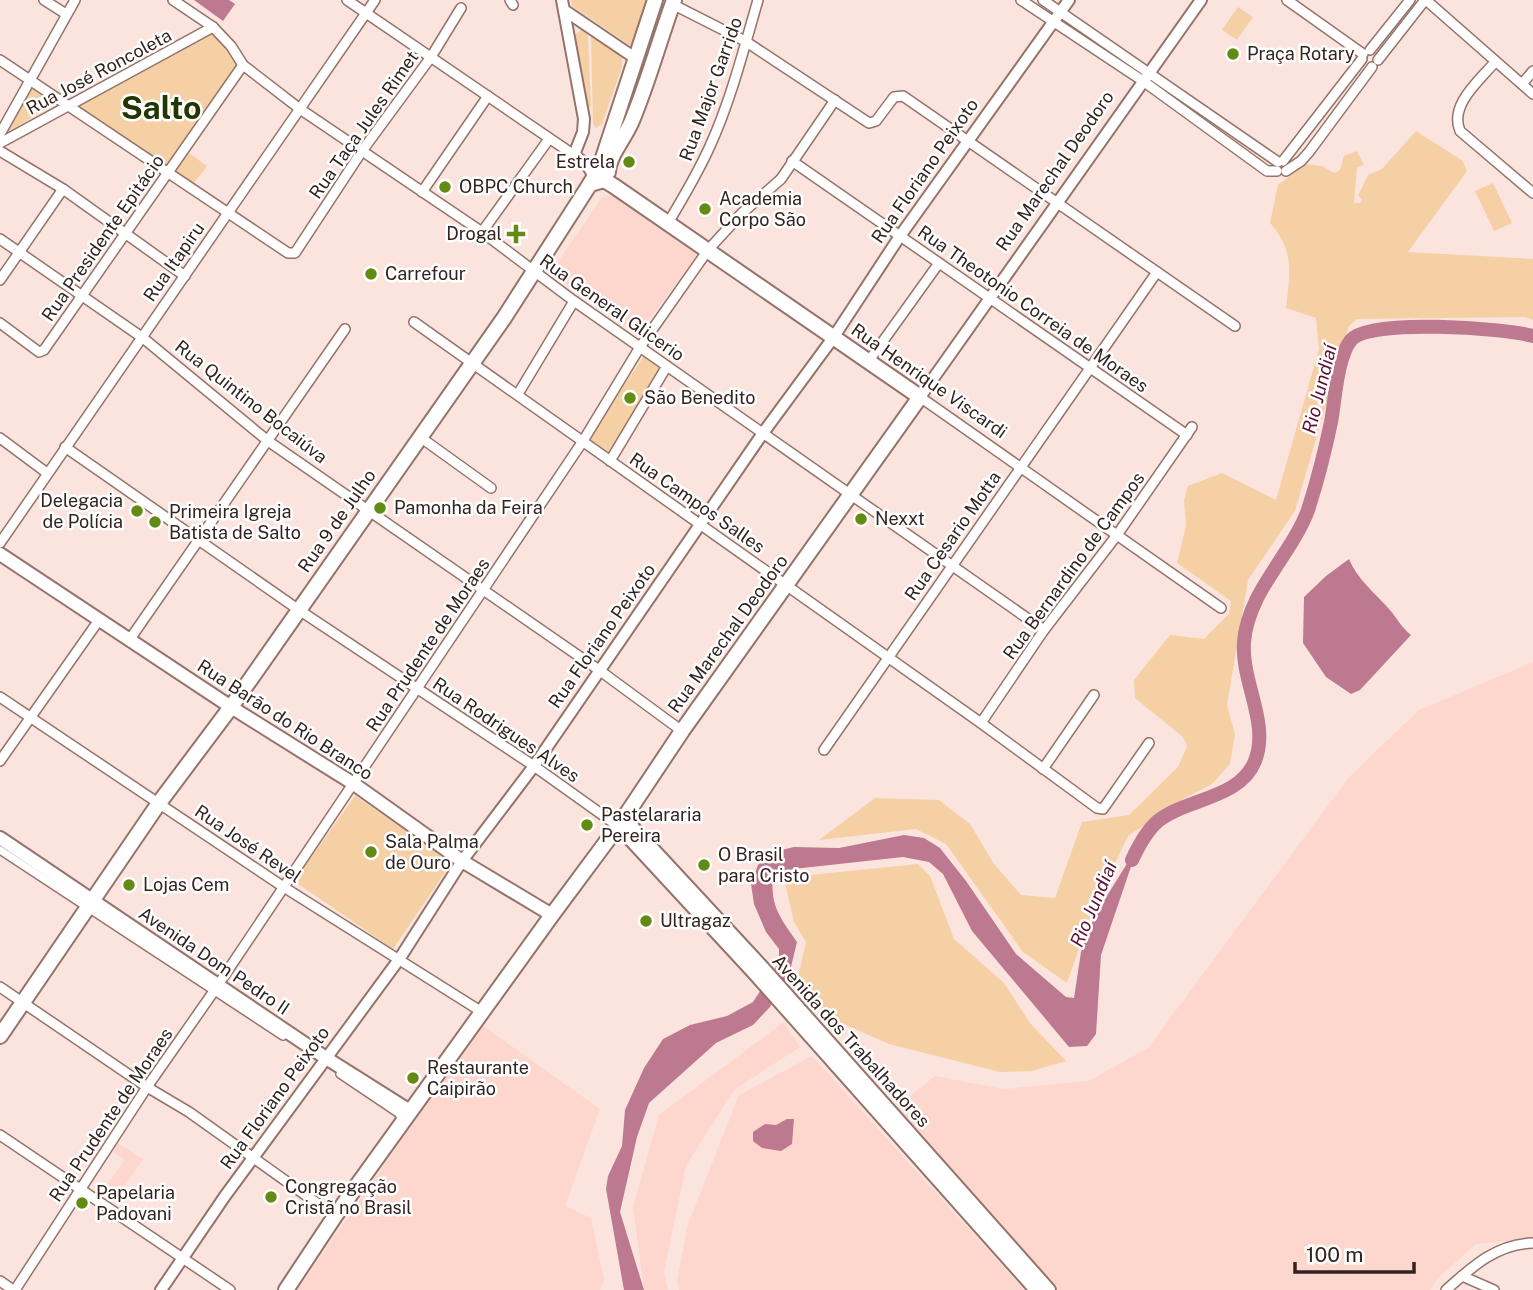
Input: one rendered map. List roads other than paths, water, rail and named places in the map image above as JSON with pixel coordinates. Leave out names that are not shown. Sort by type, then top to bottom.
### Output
[{"type":"main road","name":"Rua 9 de Julho","points":[[596,171],[655,0]]},
{"type":"main road","name":"Rua 9 de Julho","points":[[0,1036],[159,803],[231,707],[473,363],[534,272],[596,171],[629,127],[645,90],[673,2]]},
{"type":"main road","points":[[629,127],[629,111],[642,75],[641,63],[635,58]]},
{"type":"main road","name":"Rua Henrique Viscardi","points":[[596,171],[604,180],[920,397]]},
{"type":"main road","name":"Rua Marechal Deodoro","points":[[286,1290],[335,1216],[621,822],[682,731],[920,397]]},
{"type":"main road","name":"Rua Barão do Rio Branco","points":[[0,554],[231,707],[354,784],[462,860],[552,915]]},
{"type":"main road","name":"Avenida dos Trabalhadores","points":[[621,822],[1049,1290]]},
{"type":"main road","name":"Avenida Dom Pedro II","points":[[0,838],[91,904],[406,1116]]},
{"type":"main road","name":"Avenida dos Trabalhadores","points":[[791,1008],[1035,1290]]},
{"type":"street","points":[[44,0],[66,14]]},
{"type":"street","points":[[0,134],[75,0]]},
{"type":"street","name":"Rua General Glicerio","points":[[173,0],[213,27],[231,46],[243,65],[300,109],[482,232],[574,301],[1044,630]]},
{"type":"street","points":[[347,0],[596,171]]},
{"type":"street","name":"Rua Itapiru","points":[[0,543],[375,0]]},
{"type":"street","name":"Rua Major Garrido","points":[[668,223],[712,143],[758,0]]},
{"type":"street","points":[[1021,0],[1058,16],[1279,164]]},
{"type":"street","points":[[1043,0],[1058,16]]},
{"type":"street","name":"Rua Floriano Peixoto","points":[[161,1290],[254,1157],[400,958],[462,860],[534,766],[763,433],[833,338],[966,141],[1069,0]]},
{"type":"street","name":"Rua Marechal Deodoro","points":[[920,397],[1201,0]]},
{"type":"street","points":[[1287,0],[1365,54],[1375,52],[1375,63]]},
{"type":"street","points":[[1146,77],[1208,128],[1268,170],[1279,164],[1410,0]]},
{"type":"street","points":[[1262,167],[1301,161],[1425,0],[1533,94]]},
{"type":"street","points":[[673,2],[745,41],[865,121],[873,123],[894,97],[903,96],[1235,326]]},
{"type":"street","points":[[563,5],[586,25],[635,58]]},
{"type":"street","points":[[563,5],[584,119],[583,132],[574,155]]},
{"type":"street","name":"Rua Taça Jules Rimet","points":[[230,213],[288,253],[297,251],[362,151],[431,57],[461,8]]},
{"type":"street","points":[[568,35],[577,25],[586,25]]},
{"type":"street","name":"Rua José Roncoleta","points":[[0,144],[213,27]]},
{"type":"street","points":[[1365,54],[1364,65],[1375,63]]},
{"type":"street","points":[[0,60],[230,213]]},
{"type":"street","points":[[1495,62],[1461,104],[1456,121],[1460,131],[1533,193]]},
{"type":"street","name":"Rua Presidente Epitácio","points":[[0,323],[39,352],[44,350],[243,65]]},
{"type":"street","points":[[1522,84],[1533,71]]},
{"type":"street","points":[[422,192],[488,96]]},
{"type":"street","name":"Rua Prudente de Moraes","points":[[14,1290],[147,1087],[583,441],[640,347],[708,250],[741,214],[781,179],[835,100]]},
{"type":"street","points":[[1208,128],[1215,119]]},
{"type":"street","points":[[482,232],[550,139]]},
{"type":"street","points":[[0,151],[63,189],[185,276]]},
{"type":"street","name":"Rua Theotonio Correia de Moraes","points":[[792,161],[989,299],[1189,431]]},
{"type":"street","points":[[0,280],[63,189]]},
{"type":"street","name":"Rua Quintino Bocaiúva","points":[[0,239],[143,338],[268,441],[484,589],[682,731]]},
{"type":"street","points":[[868,362],[939,263]]},
{"type":"street","name":"Rua Cesario Motta","points":[[824,750],[1157,272]]},
{"type":"street","points":[[518,394],[574,301]]},
{"type":"street","name":"Rua Campos Salles","points":[[414,322],[1097,808],[1103,808],[1149,743]]},
{"type":"street","points":[[130,639],[345,330]]},
{"type":"street","points":[[610,461],[667,366]]},
{"type":"street","name":"Rua Henrique Viscardi","points":[[920,397],[1221,608]]},
{"type":"street","name":"Rua Bernardino de Campos","points":[[981,723],[1044,630],[1117,536],[1189,431]]},
{"type":"street","points":[[420,437],[491,488]]},
{"type":"street","points":[[0,438],[47,473]]},
{"type":"street","name":"Rua Rodrigues Alves","points":[[65,447],[417,690],[621,822]]},
{"type":"street","points":[[0,761],[99,620]]},
{"type":"street","points":[[1043,769],[1094,695]]},
{"type":"street","name":"Rua José Revel","points":[[0,697],[282,886],[482,1012]]},
{"type":"street","points":[[0,850],[91,904]]},
{"type":"street","points":[[0,987],[147,1087],[189,1112],[335,1216]]},
{"type":"street","points":[[0,1135],[230,1290]]},
{"type":"street","points":[[1446,1290],[1487,1256],[1500,1250],[1533,1243]]},
{"type":"street","points":[[1462,1276],[1493,1290]]},
{"type":"street","points":[[0,1282],[14,1290]]},
{"type":"waterway","name":"Rio Jundiaí","points":[[1132,860],[1146,834],[1158,821],[1238,783],[1248,774],[1255,761],[1259,732],[1244,657],[1247,624],[1253,606],[1301,527],[1308,510],[1329,433],[1340,368],[1351,340],[1363,333],[1409,327],[1495,330],[1533,336]]},
{"type":"place","name":"Praça Rotary","points":[[1233,54]]},
{"type":"place","name":"Estrela","points":[[629,162]]},
{"type":"place","name":"OBPC Church","points":[[445,187]]},
{"type":"place","name":"Academia Corpo São","points":[[705,209]]},
{"type":"place","name":"Drogal","points":[[516,234]]},
{"type":"place","name":"Carrefour","points":[[371,274]]},
{"type":"place","name":"São Benedito","points":[[630,398]]},
{"type":"place","name":"Pamonha da Feira","points":[[380,508]]},
{"type":"place","name":"Delegacia de Polícia","points":[[137,511]]},
{"type":"place","name":"Nexxt","points":[[861,519]]},
{"type":"place","name":"Primeira Igreja Batista de Salto","points":[[155,522]]},
{"type":"place","name":"Pastelararia Pereira","points":[[587,825]]},
{"type":"place","name":"Sala Palma de Ouro","points":[[371,852]]},
{"type":"place","name":"O Brasil para Cristo","points":[[704,865]]},
{"type":"place","name":"Lojas Cem","points":[[129,885]]},
{"type":"place","name":"Ultragaz","points":[[646,921]]},
{"type":"place","name":"Restaurante Caipirão","points":[[413,1078]]},
{"type":"place","name":"Congregação Cristã no Brasil","points":[[271,1197]]},
{"type":"place","name":"Papelaria Padovani","points":[[82,1203]]},
{"type":"district","name":"Salto","points":[[161,108]]}]
